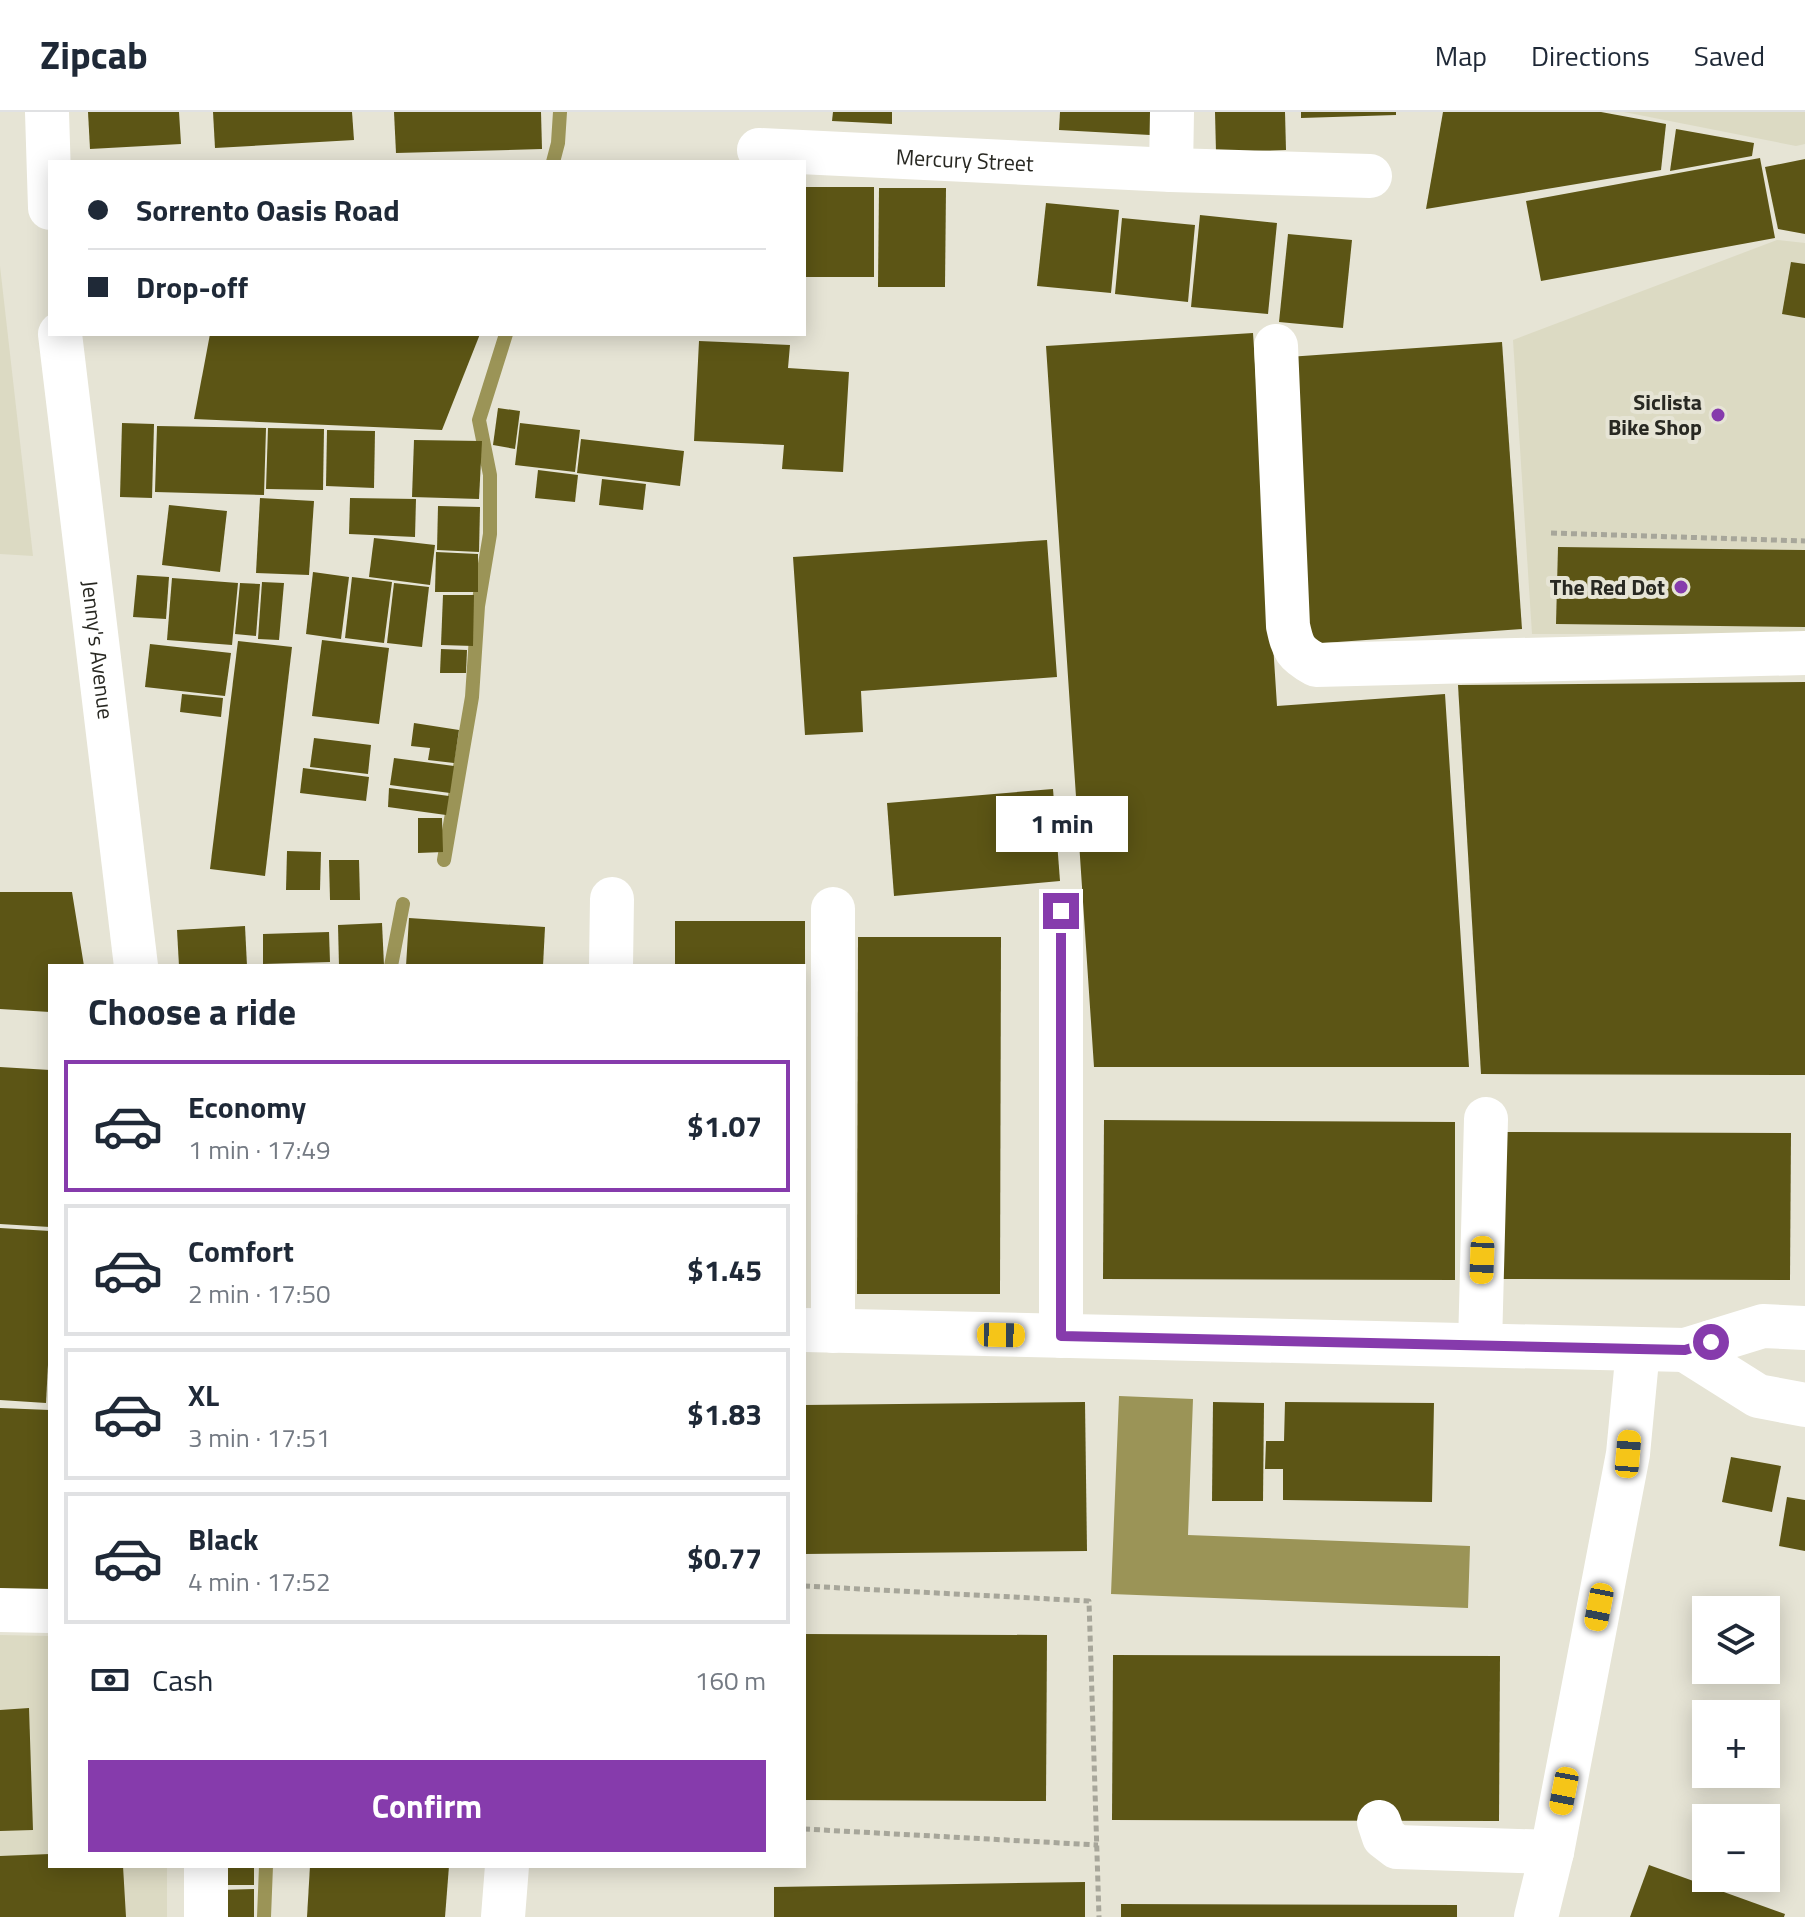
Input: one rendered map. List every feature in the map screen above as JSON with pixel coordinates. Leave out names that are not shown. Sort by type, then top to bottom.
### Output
[{"type":"street","points":[[47,112],[48,160]]},
{"type":"street","points":[[1171,170],[1172,112]]},
{"type":"street","name":"Mercury Street","points":[[760,141],[1171,170],[1370,176]]},
{"type":"street","name":"Jenny's Avenue","points":[[60,336],[136,964]]},
{"type":"street","points":[[1276,346],[1288,626],[1292,647],[1302,657],[1316,665],[1805,653]]},
{"type":"street","points":[[611,964],[612,899]]},
{"type":"street","points":[[833,909],[819,1331],[1685,1350],[1763,1326],[1805,1328]]},
{"type":"street","points":[[1061,911],[1061,1336]]},
{"type":"street","points":[[1480,1345],[1486,1119]]},
{"type":"street","points":[[1536,1917],[1552,1852],[1628,1454],[1638,1349]]},
{"type":"street","points":[[1685,1350],[1758,1396],[1805,1405]]},
{"type":"street","points":[[0,1610],[48,1611]]},
{"type":"street","points":[[1379,1822],[1384,1837],[1397,1847],[1552,1852]]},
{"type":"street","points":[[206,1868],[206,1917]]},
{"type":"street","points":[[503,1917],[507,1868]]},
{"type":"path","points":[[1551,533],[1805,541]]},
{"type":"path","points":[[806,1586],[1089,1601],[1099,1917]]},
{"type":"path","points":[[806,1829],[1098,1845]]},
{"type":"shaded area","points":[[1624,112],[1805,112],[1805,144],[1796,146]]},
{"type":"shaded area","points":[[1777,240],[1805,243],[1805,634],[1532,634],[1513,340]]},
{"type":"shaded area","points":[[0,266],[33,556],[0,554]]},
{"type":"shaded area","points":[[1119,1396],[1193,1399],[1188,1535],[1470,1546],[1468,1608],[1111,1594]]},
{"type":"shaded area","points":[[0,1635],[48,1636],[48,1868],[167,1868],[167,1917],[0,1917]]},
{"type":"building","points":[[88,112],[179,112],[181,144],[90,149]]},
{"type":"building","points":[[213,112],[352,112],[354,140],[215,148]]},
{"type":"building","points":[[394,112],[541,112],[542,149],[396,153]]},
{"type":"building","points":[[833,112],[892,112],[892,124],[832,121]]},
{"type":"building","points":[[1060,112],[1151,112],[1150,135],[1059,130]]},
{"type":"building","points":[[1215,112],[1285,112],[1286,150],[1216,152]]},
{"type":"building","points":[[1301,112],[1396,112],[1396,115],[1301,118]]},
{"type":"building","points":[[1443,112],[1601,112],[1666,124],[1661,170],[1426,209]]},
{"type":"building","points":[[1676,129],[1754,143],[1752,156],[1670,171]]},
{"type":"building","points":[[1760,158],[1775,238],[1541,281],[1526,201]]},
{"type":"building","points":[[1805,159],[1805,234],[1778,229],[1765,167]]},
{"type":"building","points":[[806,187],[874,187],[874,277],[806,277]]},
{"type":"building","points":[[879,188],[946,188],[945,287],[878,287]]},
{"type":"building","points":[[1046,203],[1119,210],[1111,293],[1037,286]]},
{"type":"building","points":[[1200,215],[1277,223],[1268,314],[1191,307]]},
{"type":"building","points":[[1122,218],[1195,225],[1188,302],[1115,294]]},
{"type":"building","points":[[1288,234],[1352,240],[1343,328],[1279,322]]},
{"type":"building","points":[[1791,262],[1805,264],[1805,318],[1782,314]]},
{"type":"building","points":[[1253,333],[1277,706],[1445,694],[1469,1067],[1094,1067],[1046,346]]},
{"type":"building","points":[[210,336],[479,336],[442,430],[194,419]]},
{"type":"building","points":[[699,341],[790,345],[788,368],[849,372],[843,472],[782,469],[784,445],[694,441]]},
{"type":"building","points":[[1502,342],[1522,629],[1309,644],[1288,357]]},
{"type":"building","points":[[498,408],[520,411],[515,449],[493,445]]},
{"type":"building","points":[[122,423],[154,424],[152,498],[120,497]]},
{"type":"building","points":[[520,423],[580,430],[575,472],[515,465]]},
{"type":"building","points":[[157,426],[266,428],[264,495],[155,492]]},
{"type":"building","points":[[268,428],[324,429],[323,490],[266,489]]},
{"type":"building","points":[[327,430],[375,431],[374,488],[326,486]]},
{"type":"building","points":[[581,439],[684,451],[680,486],[577,473]]},
{"type":"building","points":[[414,440],[482,441],[479,499],[412,497]]},
{"type":"building","points":[[538,470],[578,475],[575,502],[535,498]]},
{"type":"building","points":[[602,479],[646,484],[643,510],[599,505]]},
{"type":"building","points":[[260,498],[314,501],[309,575],[256,573]]},
{"type":"building","points":[[350,498],[416,499],[415,537],[349,534]]},
{"type":"building","points":[[169,505],[227,511],[220,572],[162,565]]},
{"type":"building","points":[[438,506],[480,507],[479,552],[437,550]]},
{"type":"building","points":[[374,538],[435,545],[430,585],[369,577]]},
{"type":"building","points":[[1047,540],[1057,677],[861,691],[863,732],[805,735],[793,557]]},
{"type":"building","name":"The Red Dot","points":[[1558,547],[1805,550],[1805,627],[1556,624]]},
{"type":"building","points":[[436,552],[478,554],[478,592],[435,592]]},
{"type":"building","points":[[313,572],[349,577],[341,639],[306,634]]},
{"type":"building","points":[[137,575],[169,577],[166,619],[133,617]]},
{"type":"building","points":[[352,577],[392,582],[384,643],[345,638]]},
{"type":"building","points":[[172,578],[238,583],[232,645],[167,640]]},
{"type":"building","points":[[262,582],[284,583],[279,640],[258,639]]},
{"type":"building","points":[[240,583],[260,584],[256,636],[235,634]]},
{"type":"building","points":[[394,583],[429,587],[422,647],[387,643]]},
{"type":"building","points":[[443,595],[474,595],[473,646],[441,645]]},
{"type":"building","points":[[322,640],[389,648],[379,724],[312,716]]},
{"type":"building","points":[[238,641],[292,647],[265,876],[210,869]]},
{"type":"building","points":[[150,644],[231,653],[225,696],[145,687]]},
{"type":"building","points":[[441,649],[467,650],[466,673],[440,673]]},
{"type":"building","points":[[1805,682],[1805,1075],[1481,1074],[1458,685]]},
{"type":"building","points":[[182,694],[223,698],[221,717],[180,712]]},
{"type":"building","points":[[414,723],[459,730],[454,763],[428,760],[430,748],[411,746]]},
{"type":"building","points":[[314,738],[371,745],[368,774],[310,767]]},
{"type":"building","points":[[394,758],[454,766],[450,793],[390,785]]},
{"type":"building","points":[[303,768],[369,777],[366,801],[300,793]]},
{"type":"building","points":[[389,788],[449,796],[446,815],[388,807]]},
{"type":"building","points":[[1053,789],[1060,881],[894,896],[887,803]]},
{"type":"building","points":[[418,818],[442,818],[443,852],[418,853]]},
{"type":"building","points":[[287,851],[321,852],[320,890],[286,890]]},
{"type":"building","points":[[329,860],[359,860],[360,900],[330,900]]},
{"type":"building","points":[[0,892],[72,892],[84,964],[48,964],[48,1012],[0,1009]]},
{"type":"building","points":[[409,918],[545,927],[543,964],[406,964]]},
{"type":"building","points":[[675,921],[805,921],[805,964],[675,964]]},
{"type":"building","points":[[382,923],[384,964],[339,964],[338,925]]},
{"type":"building","points":[[245,926],[247,964],[179,964],[177,930]]},
{"type":"building","points":[[329,932],[330,962],[263,964],[263,934]]},
{"type":"building","points":[[858,937],[1001,937],[1000,1294],[857,1294]]},
{"type":"building","points":[[0,1067],[48,1070],[48,1227],[0,1224]]},
{"type":"building","points":[[1104,1120],[1455,1122],[1455,1280],[1103,1279]]},
{"type":"building","points":[[1503,1132],[1791,1133],[1790,1280],[1503,1279]]},
{"type":"building","points":[[0,1228],[48,1231],[46,1403],[0,1400]]},
{"type":"building","points":[[1085,1402],[1087,1551],[806,1554],[806,1405]]},
{"type":"building","points":[[1213,1402],[1264,1403],[1263,1501],[1212,1501]]},
{"type":"building","points":[[1285,1402],[1434,1403],[1432,1502],[1283,1500],[1283,1469],[1265,1469],[1266,1441],[1284,1441]]},
{"type":"building","points":[[0,1408],[48,1410],[48,1595],[0,1593]]},
{"type":"building","points":[[1731,1457],[1781,1466],[1772,1512],[1722,1502]]},
{"type":"building","points":[[1787,1497],[1805,1500],[1805,1551],[1779,1546]]},
{"type":"building","points":[[806,1634],[1047,1635],[1046,1801],[806,1800]]},
{"type":"building","points":[[1113,1655],[1500,1656],[1499,1821],[1112,1820]]},
{"type":"building","points":[[29,1708],[33,1830],[0,1831],[0,1710]]},
{"type":"building","points":[[48,1854],[48,1868],[123,1868],[126,1917],[0,1917],[0,1856]]},
{"type":"building","points":[[1649,1865],[1692,1880],[1692,1892],[1724,1892],[1785,1914],[1784,1917],[1630,1917]]},
{"type":"building","points":[[218,1868],[254,1868],[254,1885],[218,1885]]},
{"type":"building","points":[[310,1868],[449,1868],[445,1917],[307,1917]]},
{"type":"building","points":[[1085,1882],[1085,1917],[774,1917],[774,1887]]},
{"type":"building","points":[[254,1889],[254,1917],[220,1917],[220,1890]]},
{"type":"building","points":[[1121,1904],[1457,1905],[1457,1917],[1121,1917]]},
{"type":"waterway","points":[[554,160],[560,112]]},
{"type":"waterway","points":[[444,860],[472,697],[478,606],[490,534],[490,475],[479,420],[505,336]]},
{"type":"waterway","points":[[391,964],[403,904]]},
{"type":"waterway","points":[[264,1917],[266,1868]]},
{"type":"place","name":"Siclista Bike Shop","points":[[1718,415]]},
{"type":"place","name":"The Red Dot","points":[[1681,587]]},
{"type":"route","points":[[1061,911],[1061,1336],[1685,1350],[1711,1342]]}]
